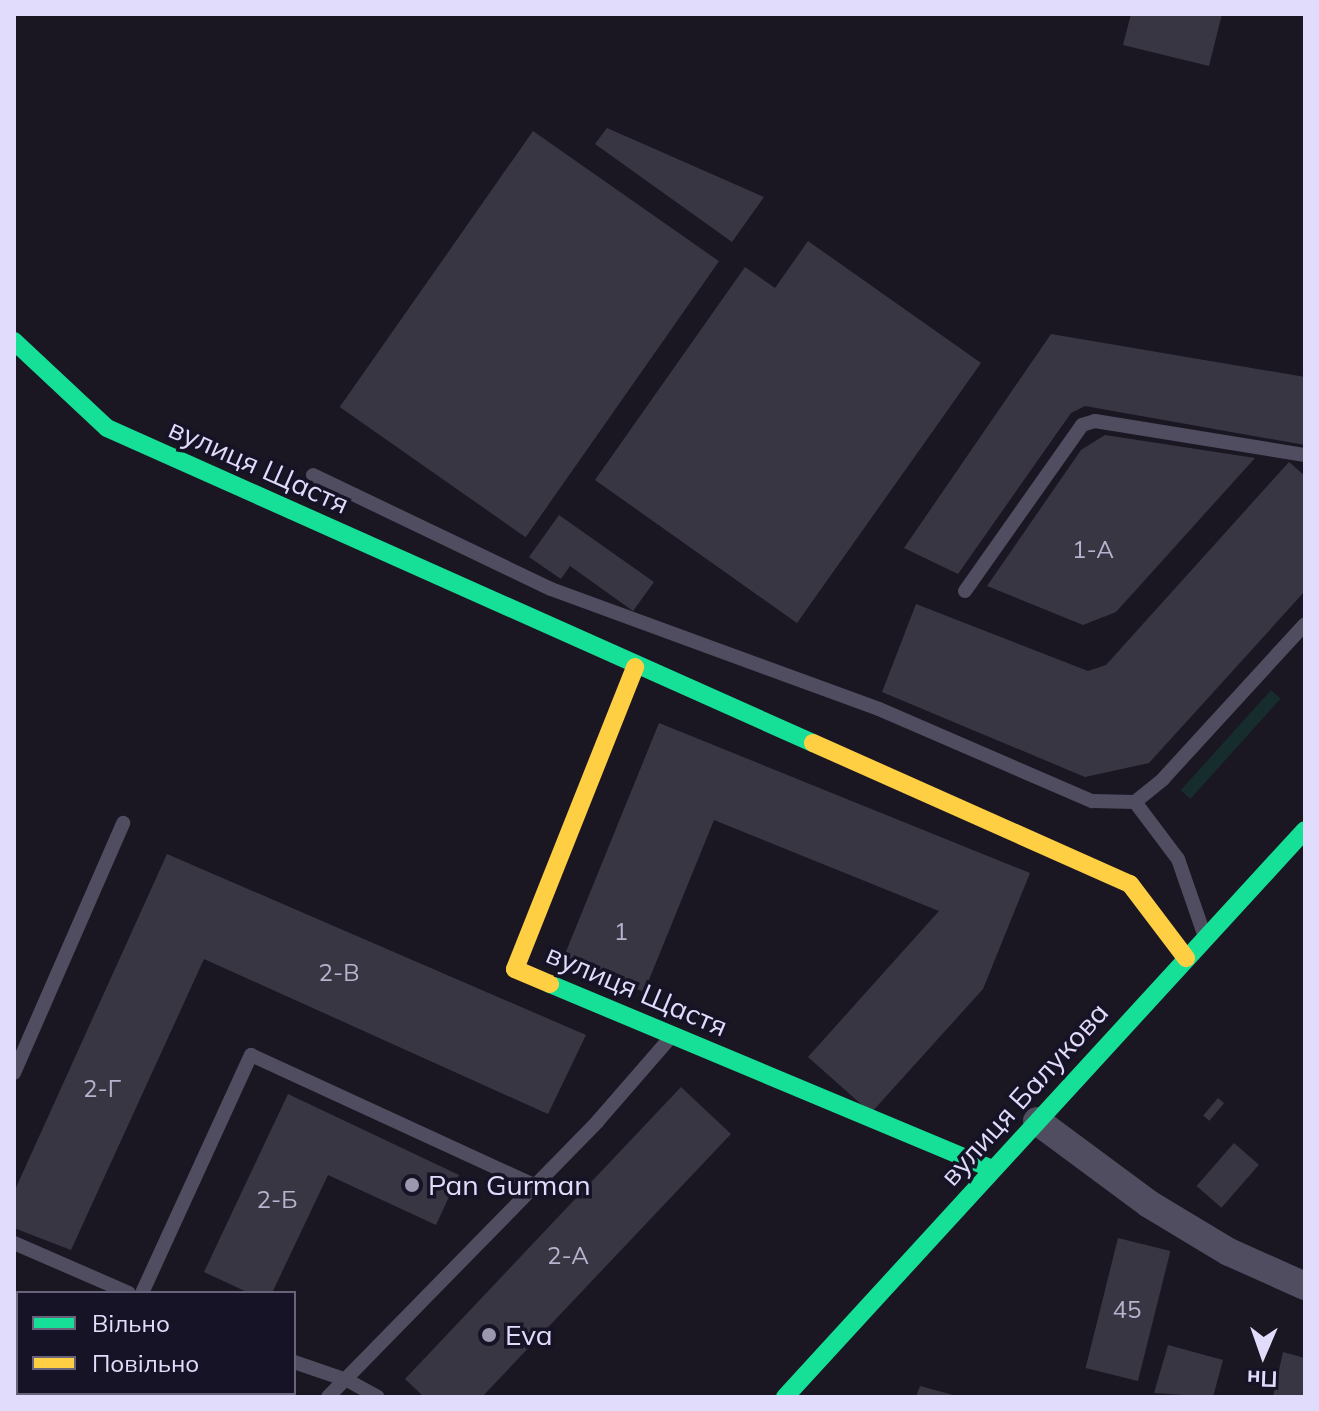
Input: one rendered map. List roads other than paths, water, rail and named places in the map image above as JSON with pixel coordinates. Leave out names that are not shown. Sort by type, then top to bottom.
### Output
[{"type":"street","name":"вулиця Щастя","points":[[14,341],[107,428],[635,667],[1130,884],[1186,958]]},
{"type":"street","name":"вулиця Щастя","points":[[635,667],[515,969],[993,1169]]},
{"type":"street","name":"вулиця Балукова","points":[[785,1397],[1305,830]]},
{"type":"street","points":[[1037,1121],[1149,1204],[1229,1252],[1305,1286]]},
{"type":"lane","points":[[965,591],[1082,425],[1095,421],[1305,455]]},
{"type":"lane","points":[[313,475],[551,589],[879,709],[1092,801],[1135,802],[1163,779],[1305,624]]},
{"type":"lane","points":[[1135,802],[1178,859],[1205,938]]},
{"type":"lane","points":[[14,1073],[123,823]]},
{"type":"lane","points":[[328,1397],[536,1186],[673,1035]]},
{"type":"lane","points":[[143,1291],[251,1055],[536,1186]]},
{"type":"lane","points":[[14,1243],[124,1291]]},
{"type":"lane","points":[[296,1363],[347,1380],[378,1397]]},
{"type":"place","name":"Pan Gurman","points":[[412,1185]]},
{"type":"place","name":"Eva","points":[[489,1335]]}]
